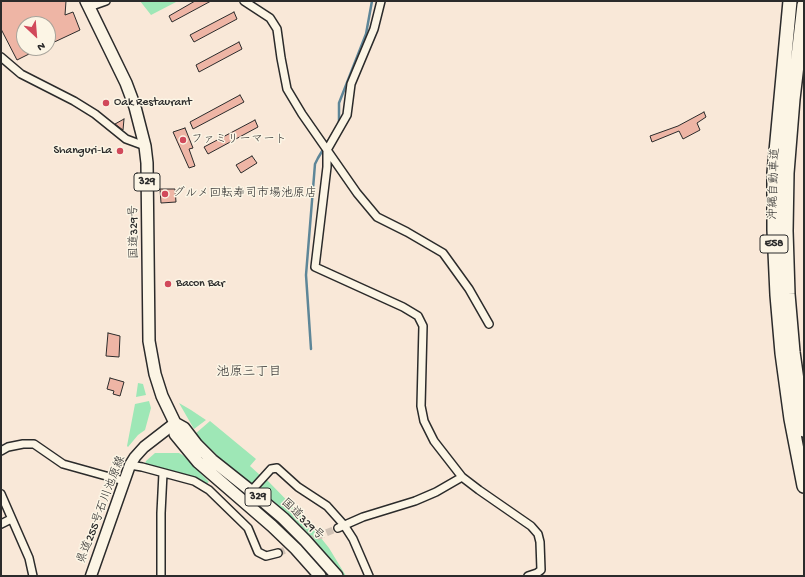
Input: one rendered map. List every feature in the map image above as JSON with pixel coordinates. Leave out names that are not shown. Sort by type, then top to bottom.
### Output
[{"type":"highway","name":"沖縄自動車道","points":[[790,1],[774,173],[774,230],[776,295],[782,353],[791,419],[804,486]]},
{"type":"highway","name":"国道329号","points":[[87,4],[126,84],[137,114],[144,146],[147,163],[150,348],[158,386],[175,423],[176,434],[181,443],[198,462],[272,526],[296,549],[320,576]]},
{"type":"highway","name":"沖縄自動車道","points":[[804,5],[793,99],[787,173],[786,231],[792,352],[804,430]]},
{"type":"highway","name":"国道329号","points":[[175,423],[184,428],[212,460],[251,491],[305,540],[337,576]]},
{"type":"main road","name":"県道255号石川池原線","points":[[90,576],[130,465],[144,447],[175,423]]},
{"type":"street","points":[[87,4],[106,1]]},
{"type":"street","points":[[244,1],[270,18],[277,30],[287,89],[357,193],[377,217],[443,253],[469,289],[489,324]]},
{"type":"street","points":[[381,1],[374,29],[351,84],[347,115],[327,150],[327,167],[315,267],[403,307],[418,316],[423,326],[421,406],[424,422],[434,441],[462,477],[531,526],[538,534],[540,542],[541,570],[528,576]]},
{"type":"street","points":[[1,57],[21,74],[74,101],[95,114],[126,139],[144,146]]},
{"type":"street","points":[[1,451],[8,447],[23,444],[34,444],[63,464],[124,481]]},
{"type":"street","points":[[130,465],[186,478],[208,490],[248,528],[258,552],[266,556],[278,553]]},
{"type":"street","points":[[251,491],[271,469],[277,468],[298,487],[327,506],[341,527],[353,539],[369,576]]},
{"type":"street","points":[[161,576],[161,513],[163,473]]},
{"type":"street","points":[[341,527],[363,517],[415,501],[436,492],[462,477]]},
{"type":"street","points":[[208,490],[217,478]]},
{"type":"street","points":[[1,494],[28,558],[33,576]]},
{"type":"street","points":[[1,524],[12,519]]},
{"type":"green space","points":[[140,1],[178,1],[151,15]]},
{"type":"green space","points":[[138,383],[143,384],[146,395],[136,397]]},
{"type":"green space","points":[[149,401],[151,408],[145,430],[138,435],[128,447],[135,404]]},
{"type":"green space","points":[[179,403],[191,410],[206,420],[194,429]]},
{"type":"green space","points":[[210,421],[256,459],[250,466],[261,476],[253,485],[220,458],[195,434]]},
{"type":"green space","points":[[155,453],[179,453],[184,456],[209,482],[206,484],[194,477],[145,464],[146,461]]},
{"type":"green space","points":[[266,479],[309,523],[329,548],[346,576],[344,576],[306,531],[257,489]]},
{"type":"building","points":[[1,1],[66,1],[65,15],[73,12],[80,30],[56,41],[56,16],[16,16],[16,56],[25,56],[17,60],[1,29]]},
{"type":"building","points":[[195,1],[211,1],[172,22],[169,16]]},
{"type":"building","points":[[234,12],[237,19],[194,42],[190,35]]},
{"type":"building","points":[[239,42],[242,49],[199,72],[196,65]]},
{"type":"building","points":[[240,95],[244,102],[193,129],[190,122]]},
{"type":"building","points":[[704,112],[706,117],[697,123],[700,130],[683,139],[679,131],[652,142],[650,136],[678,126]]},
{"type":"building","points":[[124,119],[123,130],[115,124]]},
{"type":"building","points":[[255,120],[258,127],[208,154],[204,147]]},
{"type":"building","name":"ファミリーマート","points":[[185,128],[193,148],[189,149],[195,166],[189,168],[173,132]]},
{"type":"building","points":[[252,156],[257,163],[241,173],[236,165]]},
{"type":"building","points":[[160,189],[175,189],[176,202],[161,203]]},
{"type":"building","points":[[108,333],[120,336],[119,357],[106,356]]},
{"type":"building","points":[[110,378],[124,382],[120,396],[113,394],[114,391],[107,389]]},
{"type":"waterway","points":[[339,122],[339,103],[366,34],[372,1]]},
{"type":"waterway","points":[[311,349],[306,275],[315,164],[333,133]]},
{"type":"tunnel","points":[[278,553],[338,528]]},
{"type":"place","name":"Oak Restaurant","points":[[106,103]]},
{"type":"place","name":"ファミリーマート","points":[[183,140]]},
{"type":"place","name":"Shanguri-La","points":[[120,151]]},
{"type":"place","name":"グルメ回転寿司市場池原店","points":[[165,194]]},
{"type":"place","name":"Bacon Bar","points":[[168,284]]},
{"type":"district","name":"池原三丁目","points":[[249,373]]}]
